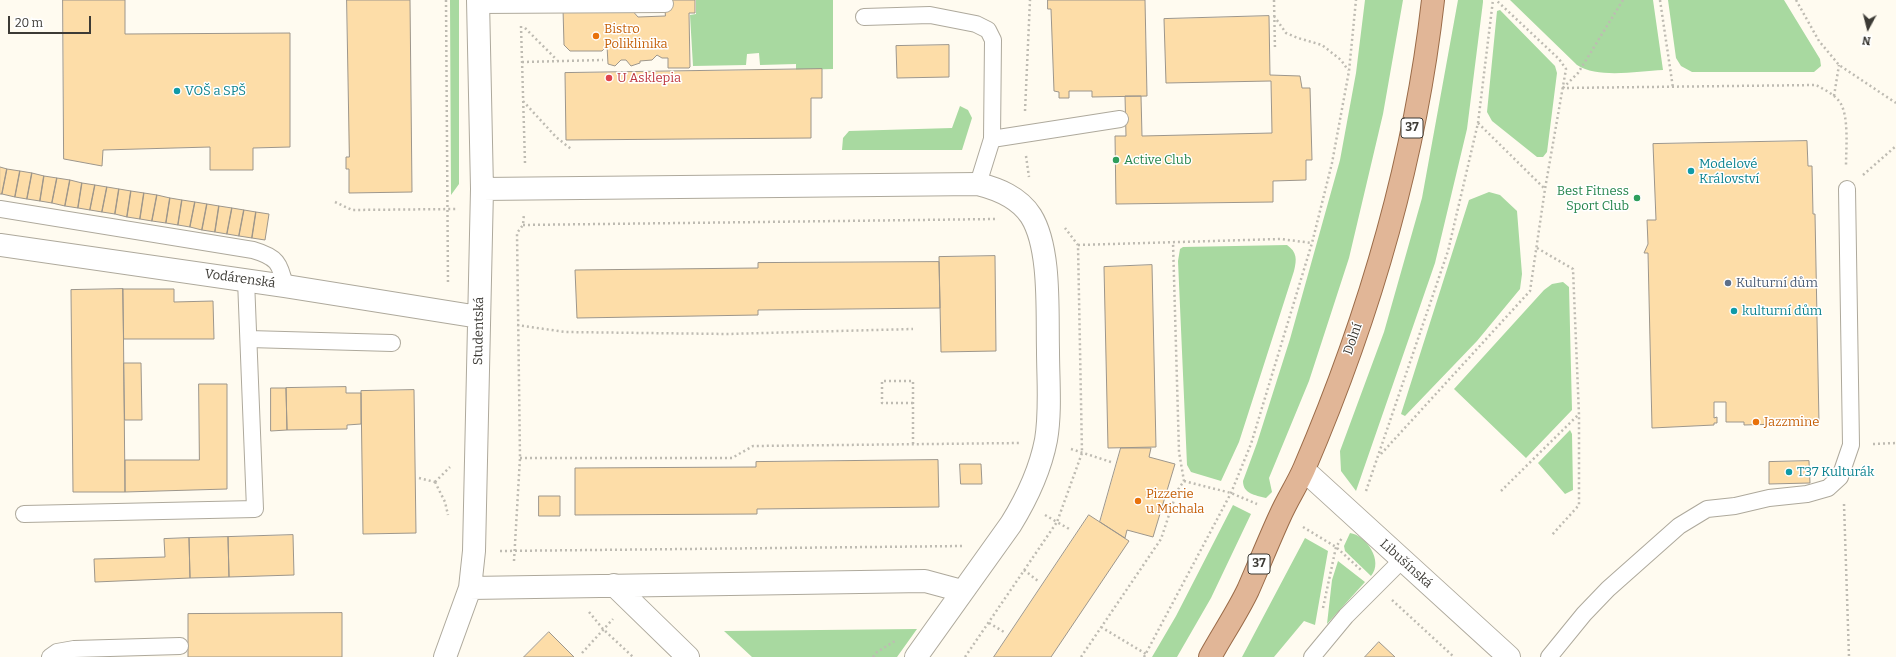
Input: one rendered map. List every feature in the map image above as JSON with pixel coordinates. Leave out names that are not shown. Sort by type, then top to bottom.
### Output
[{"type":"main road","name":"Dolní","points":[[1210,657],[1247,591],[1281,514],[1304,470],[1349,351],[1381,253],[1397,195],[1412,131],[1426,52],[1433,0]]},
{"type":"street","name":"Studentská","points":[[445,657],[470,588],[474,551],[482,189],[478,3]]},
{"type":"street","points":[[482,189],[978,184],[999,189],[1018,202],[1031,216],[1040,240],[1046,274],[1049,409],[1044,445],[1037,473],[1024,503],[916,657]]},
{"type":"street","name":"Vodárenská","points":[[0,246],[246,280],[479,317]]},
{"type":"street","name":"Libušínská","points":[[1304,470],[1508,657]]},
{"type":"street","points":[[470,588],[925,581],[962,591]]},
{"type":"street","points":[[614,585],[688,657]]},
{"type":"lane","points":[[478,3],[665,4]]},
{"type":"lane","points":[[864,17],[930,15],[976,24],[988,30],[993,40],[992,139],[978,184]]},
{"type":"lane","points":[[992,139],[1120,119]]},
{"type":"lane","points":[[1549,657],[1584,614],[1608,589],[1679,526],[1707,509],[1736,506],[1769,498],[1808,494],[1828,488],[1840,477],[1851,445],[1847,189]]},
{"type":"lane","points":[[0,209],[103,227],[254,250],[268,254],[280,264],[285,286]]},
{"type":"lane","points":[[24,514],[255,509],[246,280]]},
{"type":"lane","points":[[249,339],[392,343]]},
{"type":"lane","points":[[1312,657],[1346,616],[1402,560]]},
{"type":"lane","points":[[50,657],[57,652],[74,649],[180,646]]},
{"type":"path","points":[[446,0],[448,312]]},
{"type":"path","points":[[1023,134],[1030,0]]},
{"type":"path","points":[[1274,0],[1275,50]]},
{"type":"path","points":[[1144,657],[1231,493],[1251,444],[1312,243],[1332,164],[1349,71],[1356,0]]},
{"type":"path","points":[[1495,0],[1559,59],[1566,69],[1545,189],[1530,291],[1379,456],[1448,251],[1478,123],[1495,0]]},
{"type":"path","points":[[1562,88],[1578,74],[1623,0]]},
{"type":"path","points":[[1660,0],[1673,88]]},
{"type":"path","points":[[1796,0],[1819,40],[1839,65],[1896,103]]},
{"type":"path","points":[[1274,16],[1286,33],[1298,38],[1322,44],[1341,60],[1349,71]]},
{"type":"path","points":[[525,166],[521,24],[558,60]]},
{"type":"path","points":[[521,62],[603,60]]},
{"type":"path","points":[[1834,96],[1839,65]]},
{"type":"path","points":[[1562,88],[1673,88],[1816,85],[1834,96],[1841,104],[1845,115],[1847,189]]},
{"type":"path","points":[[523,101],[556,137],[571,149]]},
{"type":"path","points":[[1478,123],[1545,189]]},
{"type":"path","points":[[1847,189],[1896,146]]},
{"type":"path","points":[[335,202],[352,210],[447,209]]},
{"type":"path","points":[[996,545],[514,551],[520,458],[517,325],[517,233],[523,224],[1002,219],[1031,216]]},
{"type":"path","points":[[965,657],[1057,522],[1082,453],[1078,245],[1280,240],[1312,243]]},
{"type":"path","points":[[1081,657],[1161,539],[1177,491],[1184,481],[1180,452],[1173,242]]},
{"type":"path","points":[[1537,248],[1573,269],[1579,415],[1579,505],[1551,536]]},
{"type":"path","points":[[517,325],[565,332],[727,334],[913,329]]},
{"type":"path","points":[[913,403],[882,403],[882,381],[913,381],[913,403],[913,446]]},
{"type":"path","points":[[1501,490],[1579,415]]},
{"type":"path","points":[[520,458],[732,458],[753,446],[913,446],[1022,443],[1044,445]]},
{"type":"path","points":[[1082,453],[1111,462]]},
{"type":"path","points":[[435,482],[451,466]]},
{"type":"path","points":[[1840,477],[1844,506],[1849,657]]},
{"type":"path","points":[[419,478],[435,482],[445,502],[449,520]]},
{"type":"path","points":[[1184,481],[1231,493]]},
{"type":"path","points":[[1057,522],[1070,530]]},
{"type":"path","points":[[1323,644],[1323,605],[1336,547],[1454,657]]},
{"type":"path","points":[[1024,570],[1038,580]]},
{"type":"path","points":[[989,623],[1004,632]]},
{"type":"path","points":[[1101,627],[1146,654]]},
{"type":"path","points":[[582,653],[604,629],[634,657]]},
{"type":"path","points":[[873,657],[877,652],[898,639]]},
{"type":"green space","points":[[450,0],[459,0],[459,184],[451,195]]},
{"type":"green space","points":[[696,0],[833,0],[833,69],[796,70],[796,64],[760,65],[759,53],[747,54],[746,65],[693,66],[690,15],[696,14]]},
{"type":"green space","points":[[1365,0],[1403,0],[1383,114],[1349,258],[1309,381],[1269,478],[1272,492],[1266,498],[1254,495],[1247,491],[1243,481],[1257,443],[1290,339],[1340,160],[1356,73]]},
{"type":"green space","points":[[1458,0],[1483,0],[1467,129],[1435,263],[1356,491],[1341,471],[1340,451],[1384,332],[1422,198]]},
{"type":"green space","points":[[1510,0],[1653,0],[1663,70],[1607,73],[1596,72],[1577,65]]},
{"type":"green space","points":[[1668,0],[1784,0],[1820,59],[1821,66],[1814,72],[1692,72],[1681,66],[1676,58]]},
{"type":"green space","points":[[1500,10],[1555,66],[1557,73],[1547,152],[1543,157],[1537,157],[1492,121],[1487,112],[1497,11]]},
{"type":"green space","points":[[960,106],[968,110],[972,118],[962,150],[842,150],[843,138],[849,131],[952,128]]},
{"type":"green space","points":[[1489,192],[1500,195],[1517,211],[1522,274],[1520,289],[1477,341],[1405,416],[1401,414],[1469,200]]},
{"type":"green space","points":[[1287,245],[1293,250],[1296,263],[1239,442],[1221,481],[1191,472],[1187,465],[1178,261],[1180,249],[1183,247]]},
{"type":"green space","points":[[1563,282],[1569,287],[1572,410],[1526,458],[1454,389],[1544,290],[1552,284]]},
{"type":"green space","points":[[1570,430],[1572,434],[1573,490],[1565,494],[1538,463]]},
{"type":"green space","points":[[1233,505],[1251,514],[1211,598],[1177,657],[1152,657],[1176,616]]},
{"type":"green space","points":[[1350,533],[1362,538],[1374,556],[1374,570],[1371,576],[1345,551],[1344,546]]},
{"type":"green space","points":[[1305,538],[1328,551],[1315,625],[1304,621],[1274,657],[1242,657]]},
{"type":"green space","points":[[1338,561],[1365,582],[1327,624],[1332,580]]},
{"type":"green space","points":[[917,629],[897,657],[752,657],[724,631]]},
{"type":"building","name":"VOŠ a SPŠ","points":[[63,0],[125,0],[125,34],[290,33],[290,147],[253,148],[253,170],[210,170],[210,147],[103,150],[102,166],[64,159]]},
{"type":"building","points":[[347,0],[410,0],[412,192],[349,193],[349,169],[346,169],[346,157],[349,157]]},
{"type":"building","points":[[665,0],[695,0],[695,13],[689,13],[689,68],[668,68],[668,58],[662,58],[657,55],[652,60],[640,61],[640,63],[631,66],[626,60],[621,60],[615,66],[608,64],[607,46],[602,51],[570,51],[564,45],[563,9],[630,8],[638,17],[665,16]]},
{"type":"building","points":[[1048,0],[1145,0],[1147,96],[1092,97],[1092,91],[1069,91],[1069,98],[1059,98],[1059,92],[1054,91],[1051,9],[1048,9]]},
{"type":"building","points":[[1269,16],[1270,75],[1300,76],[1302,88],[1310,88],[1312,160],[1306,160],[1306,180],[1273,181],[1273,202],[1116,204],[1115,136],[1126,136],[1125,96],[1141,96],[1142,136],[1272,133],[1271,81],[1166,83],[1164,19]]},
{"type":"building","points":[[949,45],[949,77],[897,78],[896,46]]},
{"type":"building","points":[[822,69],[822,98],[811,98],[811,138],[566,140],[565,73]]},
{"type":"building","name":"kulturní dům","points":[[1807,141],[1808,166],[1812,166],[1813,214],[1815,214],[1819,423],[1744,425],[1744,422],[1726,422],[1726,402],[1714,402],[1714,418],[1717,417],[1717,423],[1714,423],[1714,425],[1652,428],[1648,253],[1644,253],[1648,244],[1647,220],[1656,220],[1653,144]]},
{"type":"building","points":[[0,167],[7,169],[2,194],[0,194]]},
{"type":"building","points":[[7,169],[20,171],[15,197],[2,194]]},
{"type":"building","points":[[20,171],[32,173],[27,199],[15,197]]},
{"type":"building","points":[[32,173],[44,176],[40,201],[27,199]]},
{"type":"building","points":[[44,176],[57,178],[52,203],[40,201]]},
{"type":"building","points":[[57,178],[70,180],[65,206],[52,203]]},
{"type":"building","points":[[70,180],[82,183],[78,208],[65,206]]},
{"type":"building","points":[[82,183],[95,185],[90,210],[78,208]]},
{"type":"building","points":[[95,185],[107,187],[102,212],[90,210]]},
{"type":"building","points":[[107,187],[119,189],[115,214],[102,212]]},
{"type":"building","points":[[119,189],[131,191],[127,217],[115,214]]},
{"type":"building","points":[[131,191],[144,193],[140,219],[127,217]]},
{"type":"building","points":[[144,193],[157,195],[152,221],[140,219]]},
{"type":"building","points":[[157,195],[170,198],[166,223],[152,221]]},
{"type":"building","points":[[170,198],[182,200],[178,225],[166,223]]},
{"type":"building","points":[[182,200],[195,202],[190,227],[178,225]]},
{"type":"building","points":[[195,202],[207,204],[202,230],[190,227]]},
{"type":"building","points":[[207,204],[219,206],[215,232],[202,230]]},
{"type":"building","points":[[219,206],[232,208],[227,234],[215,232]]},
{"type":"building","points":[[232,208],[244,210],[239,236],[227,234]]},
{"type":"building","points":[[244,210],[256,212],[252,238],[239,236]]},
{"type":"building","points":[[256,212],[269,214],[265,240],[252,238]]},
{"type":"building","points":[[995,256],[996,351],[941,352],[939,257]]},
{"type":"building","points":[[939,262],[940,308],[758,310],[758,315],[577,318],[575,270],[758,268],[758,263]]},
{"type":"building","points":[[1152,265],[1156,447],[1108,448],[1104,267]]},
{"type":"building","points":[[123,289],[125,492],[73,492],[71,290]]},
{"type":"building","points":[[123,289],[174,289],[174,302],[213,301],[214,339],[124,339]]},
{"type":"building","points":[[124,363],[141,363],[142,420],[125,420]]},
{"type":"building","points":[[199,384],[227,384],[227,489],[125,492],[125,460],[199,460]]},
{"type":"building","points":[[346,387],[346,393],[361,393],[361,424],[347,425],[347,429],[287,430],[286,388]]},
{"type":"building","points":[[271,388],[286,388],[287,430],[271,431]]},
{"type":"building","points":[[414,390],[416,533],[363,534],[361,391]]},
{"type":"building","points":[[1121,448],[1151,448],[1149,457],[1175,464],[1153,537],[1127,530],[1125,538],[1100,522]]},
{"type":"building","points":[[938,460],[939,507],[757,509],[757,514],[575,515],[575,468],[756,467],[756,462]]},
{"type":"building","name":"T37 Kulturák","points":[[1809,461],[1810,483],[1769,484],[1769,462]]},
{"type":"building","points":[[960,464],[981,464],[982,484],[961,484]]},
{"type":"building","points":[[539,496],[560,496],[560,516],[539,516]]},
{"type":"building","points":[[1089,515],[1129,541],[1051,657],[994,657]]},
{"type":"building","points":[[293,535],[294,575],[229,577],[228,537]]},
{"type":"building","points":[[228,537],[229,577],[190,578],[189,538]]},
{"type":"building","points":[[189,538],[190,578],[95,582],[94,559],[165,557],[164,539]]},
{"type":"building","points":[[342,613],[342,657],[188,657],[188,614]]},
{"type":"building","points":[[549,632],[574,657],[524,657]]},
{"type":"building","points":[[1379,642],[1395,657],[1365,657]]},
{"type":"place","name":"Bistro Poliklinika","points":[[596,36]]},
{"type":"place","name":"U Asklepia","points":[[609,78]]},
{"type":"place","name":"VOŠ a SPŠ","points":[[177,91]]},
{"type":"place","name":"Active Club","points":[[1116,160]]},
{"type":"place","name":"Modelové Království","points":[[1691,171]]},
{"type":"place","name":"Best Fitness Sport Club","points":[[1637,198]]},
{"type":"place","name":"Kulturní dům","points":[[1728,283]]},
{"type":"place","name":"kulturní dům","points":[[1734,311]]},
{"type":"place","name":"Jazzmine","points":[[1756,422]]},
{"type":"place","name":"T37 Kulturák","points":[[1789,472]]},
{"type":"place","name":"Pizzerie u Michala","points":[[1138,501]]}]
